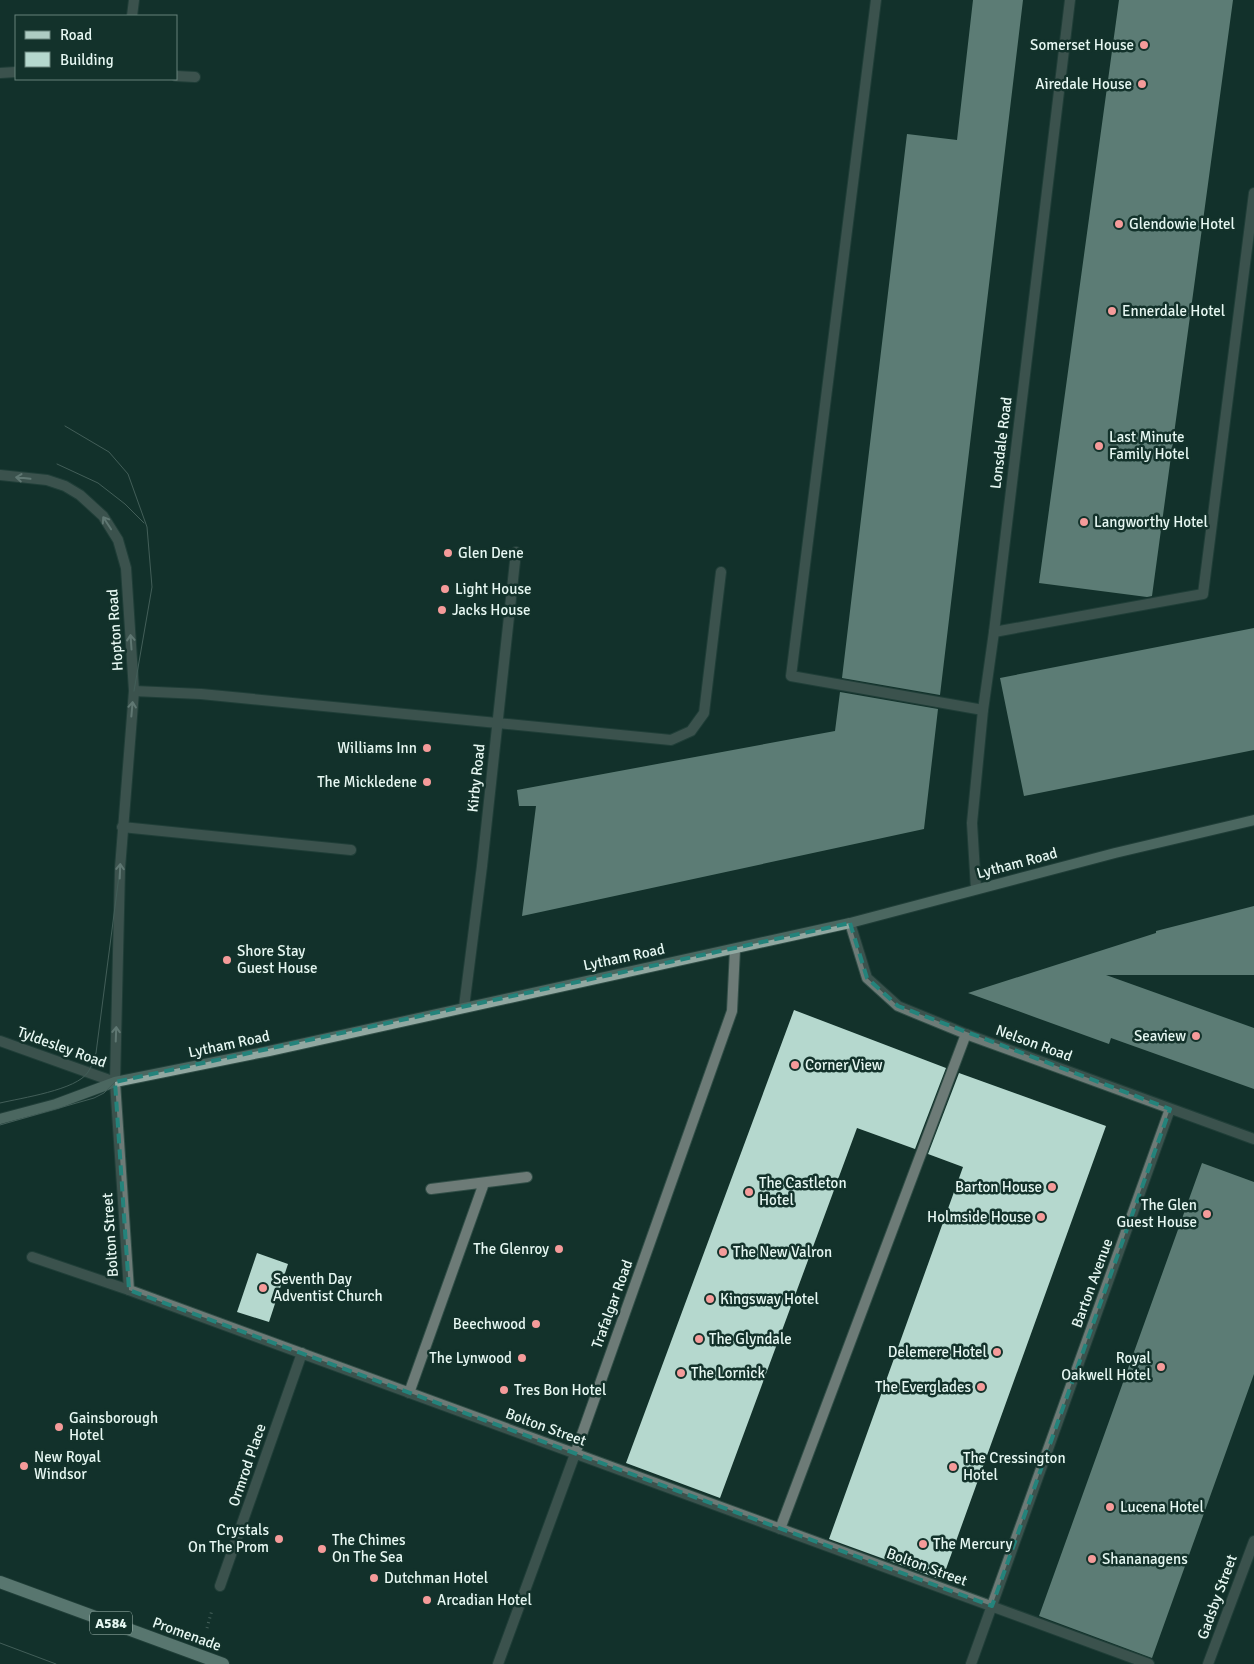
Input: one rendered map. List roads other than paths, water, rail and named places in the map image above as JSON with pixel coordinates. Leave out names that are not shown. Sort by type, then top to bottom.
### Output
[{"type":"main road","name":"Lytham Road","points":[[0,1119],[56,1104],[115,1082],[850,924],[1115,853],[1254,820]]},
{"type":"main road","name":"Promenade","points":[[0,1582],[222,1664]]},
{"type":"street","points":[[132,15],[134,0]]},
{"type":"street","points":[[876,0],[791,676],[982,710]]},
{"type":"street","name":"Lonsdale Road","points":[[976,889],[972,823],[982,710],[994,632],[1070,0]]},
{"type":"street","points":[[0,73],[15,72]]},
{"type":"street","points":[[178,76],[195,77]]},
{"type":"street","points":[[994,632],[1203,594],[1254,193]]},
{"type":"street","name":"Hopton Road","points":[[0,475],[46,480],[65,486],[80,495],[103,516],[118,540],[126,568],[134,691],[122,827]]},
{"type":"street","name":"Kirby Road","points":[[464,1007],[482,866],[516,552]]},
{"type":"street","points":[[134,691],[201,694],[671,740],[691,731],[704,713],[720,572]]},
{"type":"street","points":[[122,827],[351,850]]},
{"type":"street","name":"Bolton Street","points":[[122,827],[115,1082],[129,1290],[1149,1664]]},
{"type":"street","name":"Nelson Road","points":[[850,924],[867,978],[898,1006],[966,1034],[1254,1139]]},
{"type":"street","name":"Trafalgar Road","points":[[498,1664],[575,1454],[732,1011],[735,949]]},
{"type":"street","points":[[780,1529],[966,1034]]},
{"type":"street","name":"Tyldesley Road","points":[[0,1041],[115,1082]]},
{"type":"street","name":"Barton Avenue","points":[[971,1664],[1170,1109]]},
{"type":"street","points":[[431,1189],[527,1177]]},
{"type":"street","points":[[409,1393],[484,1182]]},
{"type":"street","points":[[32,1257],[129,1290]]},
{"type":"street","name":"Ormrod Place","points":[[220,1586],[302,1354]]},
{"type":"street","name":"Gadsby Street","points":[[1208,1664],[1254,1541]]},
{"type":"tram line","points":[[65,426],[109,452],[128,474],[147,527],[152,587],[134,691]]},
{"type":"tram line","points":[[57,464],[98,483],[125,504],[144,523]]},
{"type":"tram line","points":[[0,1103],[34,1096],[73,1084],[91,1068],[96,1053],[120,868]]},
{"type":"tram line","points":[[0,1125],[94,1098],[104,1093],[115,1082]]},
{"type":"tram line","points":[[0,1643],[56,1664]]},
{"type":"place","name":"Somerset House","points":[[1144,45]]},
{"type":"place","name":"Airedale House","points":[[1142,84]]},
{"type":"place","name":"Glendowie Hotel","points":[[1119,224]]},
{"type":"place","name":"Ennerdale Hotel","points":[[1112,311]]},
{"type":"place","name":"Last Minute Family Hotel","points":[[1099,446]]},
{"type":"place","name":"Langworthy Hotel","points":[[1084,522]]},
{"type":"place","name":"Glen Dene","points":[[448,553]]},
{"type":"place","name":"Light House","points":[[445,589]]},
{"type":"place","name":"Jacks House","points":[[442,610]]},
{"type":"place","name":"Williams Inn","points":[[427,748]]},
{"type":"place","name":"The Mickledene","points":[[427,782]]},
{"type":"place","name":"Shore Stay Guest House","points":[[227,960]]},
{"type":"place","name":"Seaview","points":[[1196,1036]]},
{"type":"place","name":"Corner View","points":[[795,1065]]},
{"type":"place","name":"Barton House","points":[[1052,1187]]},
{"type":"place","name":"The Castleton Hotel","points":[[749,1192]]},
{"type":"place","name":"The Glen Guest House","points":[[1207,1214]]},
{"type":"place","name":"Holmside House","points":[[1041,1217]]},
{"type":"place","name":"The Glenroy","points":[[559,1249]]},
{"type":"place","name":"The New Valron","points":[[723,1252]]},
{"type":"place","name":"Seventh Day Adventist Church","points":[[263,1288]]},
{"type":"place","name":"Kingsway Hotel","points":[[710,1299]]},
{"type":"place","name":"Beechwood","points":[[536,1324]]},
{"type":"place","name":"The Glyndale","points":[[699,1339]]},
{"type":"place","name":"Delemere Hotel","points":[[997,1352]]},
{"type":"place","name":"The Lynwood","points":[[522,1358]]},
{"type":"place","name":"Royal Oakwell Hotel","points":[[1161,1367]]},
{"type":"place","name":"The Lornick","points":[[681,1373]]},
{"type":"place","name":"The Everglades","points":[[981,1387]]},
{"type":"place","name":"Tres Bon Hotel","points":[[504,1390]]},
{"type":"place","name":"Gainsborough Hotel","points":[[59,1427]]},
{"type":"place","name":"New Royal Windsor","points":[[24,1466]]},
{"type":"place","name":"The Cressington Hotel","points":[[953,1467]]},
{"type":"place","name":"Lucena Hotel","points":[[1110,1507]]},
{"type":"place","name":"Crystals On The Prom","points":[[279,1539]]},
{"type":"place","name":"The Mercury","points":[[923,1544]]},
{"type":"place","name":"The Chimes On The Sea","points":[[322,1549]]},
{"type":"place","name":"Shananagens","points":[[1092,1559]]},
{"type":"place","name":"Dutchman Hotel","points":[[374,1578]]},
{"type":"place","name":"Arcadian Hotel","points":[[427,1600]]}]
